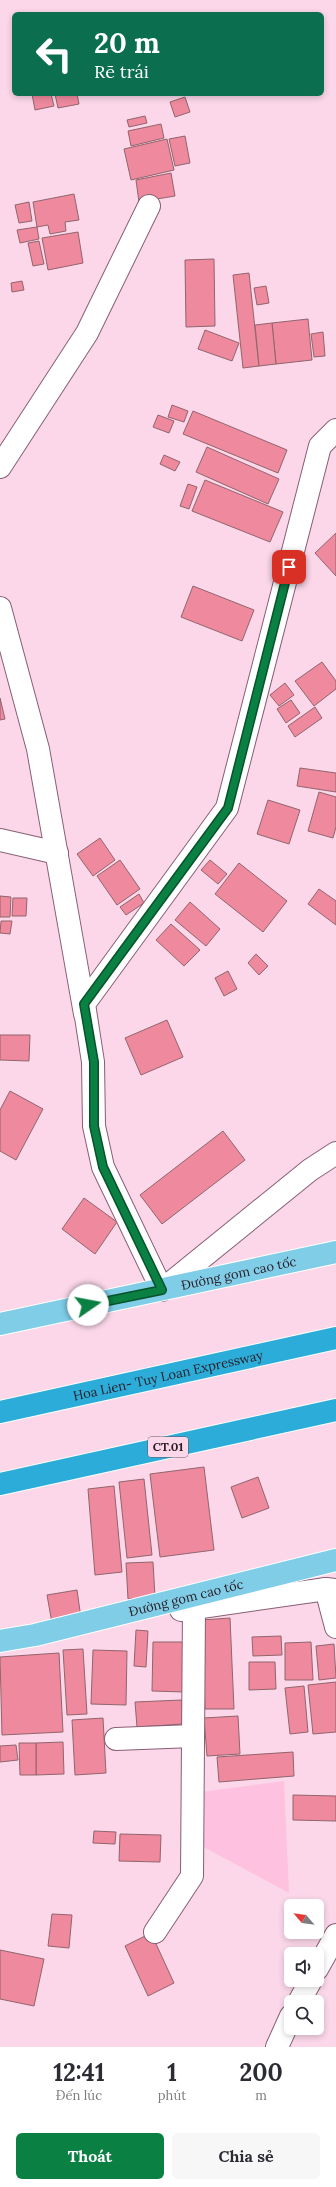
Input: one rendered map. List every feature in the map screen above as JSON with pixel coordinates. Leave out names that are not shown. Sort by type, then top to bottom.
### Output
[{"type":"highway","name":"Hoa Lien- Tuy Loan Expressway","points":[[0,1412],[336,1338]]},
{"type":"highway","name":"CT.01","points":[[0,1484],[336,1410]]},
{"type":"main road","name":"Đường gom cao tốc","points":[[0,1324],[336,1252]]},
{"type":"main road","name":"Đường gom cao tốc","points":[[0,1641],[35,1635],[336,1560]]},
{"type":"street","points":[[0,467],[87,333],[150,206]]},
{"type":"street","points":[[336,430],[320,446],[228,808],[84,1004],[94,1062],[94,1126],[103,1167],[162,1290],[310,1170],[336,1153]]},
{"type":"street","points":[[0,608],[38,749],[94,1062]]},
{"type":"street","points":[[0,840],[57,853]]},
{"type":"street","points":[[35,1635],[194,1608],[331,1590],[336,1627]]},
{"type":"street","points":[[155,1932],[192,1876],[194,1608]]},
{"type":"street","points":[[116,1739],[193,1736]]},
{"type":"street","points":[[324,1956],[336,1935]]},
{"type":"street","points":[[277,2047],[284,2032]]},
{"type":"shaded area","points":[[284,1781],[289,1893],[200,1845],[201,1792]]},
{"type":"building","points":[[32,96],[52,96],[54,106],[35,110]]},
{"type":"building","points":[[55,96],[77,96],[79,104],[58,108]]},
{"type":"building","points":[[185,97],[190,112],[175,117],[170,102]]},
{"type":"building","points":[[145,116],[147,123],[129,127],[127,120]]},
{"type":"building","points":[[161,124],[164,138],[131,146],[128,131]]},
{"type":"building","points":[[185,136],[190,163],[175,166],[169,139]]},
{"type":"building","points":[[167,139],[174,170],[131,180],[124,149]]},
{"type":"building","points":[[171,173],[175,196],[139,202],[136,180]]},
{"type":"building","points":[[74,194],[79,220],[65,222],[66,231],[50,234],[48,225],[37,227],[33,202]]},
{"type":"building","points":[[29,202],[32,221],[19,223],[15,205]]},
{"type":"building","points":[[37,227],[39,239],[20,243],[17,230]]},
{"type":"building","points":[[78,232],[83,263],[48,270],[42,238]]},
{"type":"building","points":[[39,241],[44,264],[33,266],[28,243]]},
{"type":"building","points":[[214,259],[215,326],[186,327],[185,260]]},
{"type":"building","points":[[249,273],[259,366],[243,368],[233,275]]},
{"type":"building","points":[[22,281],[24,290],[12,292],[11,283]]},
{"type":"building","points":[[266,286],[269,303],[257,305],[254,288]]},
{"type":"building","points":[[308,319],[312,360],[276,364],[272,323]]},
{"type":"building","points":[[272,323],[276,364],[259,366],[255,325]]},
{"type":"building","points":[[205,330],[239,343],[232,361],[198,349]]},
{"type":"building","points":[[323,332],[325,356],[314,357],[311,334]]},
{"type":"building","points":[[172,405],[188,411],[184,422],[168,417]]},
{"type":"building","points":[[193,411],[287,450],[278,473],[183,434]]},
{"type":"building","points":[[158,415],[174,421],[169,433],[153,427]]},
{"type":"building","points":[[207,447],[279,479],[268,504],[196,472]]},
{"type":"building","points":[[164,455],[180,462],[175,471],[160,464]]},
{"type":"building","points":[[205,480],[283,512],[270,542],[192,511]]},
{"type":"building","points":[[188,484],[197,487],[189,509],[180,506]]},
{"type":"building","points":[[336,533],[336,576],[315,553]]},
{"type":"building","points":[[193,586],[254,610],[242,641],[181,617]]},
{"type":"building","points":[[322,662],[336,681],[336,689],[314,706],[295,681]]},
{"type":"building","points":[[285,683],[294,695],[279,706],[270,695]]},
{"type":"building","points":[[0,698],[5,719],[0,720]]},
{"type":"building","points":[[291,700],[300,713],[286,723],[277,709]]},
{"type":"building","points":[[315,707],[322,718],[295,737],[288,726]]},
{"type":"building","points":[[300,768],[336,773],[336,792],[297,786]]},
{"type":"building","points":[[319,792],[336,797],[336,827],[333,838],[308,831]]},
{"type":"building","points":[[268,800],[300,810],[289,844],[257,834]]},
{"type":"building","points":[[100,838],[115,860],[93,876],[77,854]]},
{"type":"building","points":[[120,860],[140,889],[117,905],[97,876]]},
{"type":"building","points":[[210,860],[227,874],[218,884],[201,870]]},
{"type":"building","points":[[239,863],[287,901],[263,932],[215,894]]},
{"type":"building","points":[[319,889],[336,901],[336,925],[308,904]]},
{"type":"building","points":[[139,894],[144,903],[126,915],[120,907]]},
{"type":"building","points":[[0,896],[11,897],[10,917],[0,917]]},
{"type":"building","points":[[13,898],[27,898],[26,916],[12,916]]},
{"type":"building","points":[[190,902],[220,929],[206,946],[175,920]]},
{"type":"building","points":[[1,921],[12,921],[10,934],[0,933]]},
{"type":"building","points":[[171,924],[200,950],[184,966],[156,940]]},
{"type":"building","points":[[256,954],[268,966],[259,975],[248,963]]},
{"type":"building","points":[[228,971],[237,989],[224,996],[215,978]]},
{"type":"building","points":[[167,1020],[183,1057],[141,1075],[125,1038]]},
{"type":"building","points":[[0,1035],[30,1035],[29,1061],[0,1060]]},
{"type":"building","points":[[10,1091],[43,1109],[16,1160],[0,1151],[0,1110]]},
{"type":"building","points":[[223,1131],[245,1160],[162,1224],[140,1195]]},
{"type":"building","points":[[84,1198],[117,1222],[95,1254],[62,1229]]},
{"type":"building","points":[[204,1467],[214,1550],[160,1557],[150,1474]]},
{"type":"building","points":[[258,1477],[269,1508],[242,1518],[231,1487]]},
{"type":"building","points":[[144,1479],[152,1555],[127,1558],[119,1482]]},
{"type":"building","points":[[114,1486],[122,1572],[95,1575],[88,1489]]},
{"type":"building","points":[[153,1562],[155,1597],[128,1599],[126,1563]]},
{"type":"building","points":[[77,1590],[81,1618],[52,1623],[47,1595]]},
{"type":"building","points":[[230,1618],[234,1709],[205,1709],[202,1620]]},
{"type":"building","points":[[136,1630],[148,1631],[146,1667],[134,1666]]},
{"type":"building","points":[[281,1636],[282,1655],[253,1656],[252,1637]]},
{"type":"building","points":[[153,1642],[185,1642],[184,1692],[152,1691]]},
{"type":"building","points":[[311,1642],[313,1680],[285,1680],[285,1643]]},
{"type":"building","points":[[334,1644],[336,1678],[319,1680],[316,1646]]},
{"type":"building","points":[[83,1649],[87,1714],[67,1715],[63,1650]]},
{"type":"building","points":[[93,1650],[127,1651],[126,1705],[91,1704]]},
{"type":"building","points":[[59,1653],[63,1732],[2,1735],[0,1657]]},
{"type":"building","points":[[249,1662],[275,1662],[276,1689],[249,1690]]},
{"type":"building","points":[[336,1682],[336,1732],[313,1734],[308,1685]]},
{"type":"building","points":[[304,1686],[308,1732],[290,1734],[285,1688]]},
{"type":"building","points":[[182,1700],[183,1724],[137,1727],[135,1702]]},
{"type":"building","points":[[238,1716],[240,1754],[207,1756],[204,1718]]},
{"type":"building","points":[[103,1718],[106,1773],[75,1775],[72,1720]]},
{"type":"building","points":[[63,1742],[64,1774],[36,1775],[36,1743]]},
{"type":"building","points":[[19,1743],[36,1743],[36,1775],[20,1775]]},
{"type":"building","points":[[16,1745],[18,1760],[0,1762],[0,1746]]},
{"type":"building","points":[[293,1752],[294,1776],[219,1782],[217,1757]]},
{"type":"building","points":[[293,1795],[336,1796],[336,1821],[293,1820]]},
{"type":"building","points":[[94,1831],[116,1832],[115,1844],[93,1843]]},
{"type":"building","points":[[120,1834],[161,1835],[160,1862],[119,1861]]},
{"type":"building","points":[[52,1914],[72,1915],[69,1948],[48,1946]]},
{"type":"building","points":[[151,1933],[174,1983],[148,1996],[125,1946]]},
{"type":"building","points":[[0,1950],[44,1959],[34,2006],[0,1999]]},
{"type":"route","points":[[88,1305],[162,1290],[103,1167],[94,1126],[94,1062],[84,1004],[228,808],[289,567]]}]
